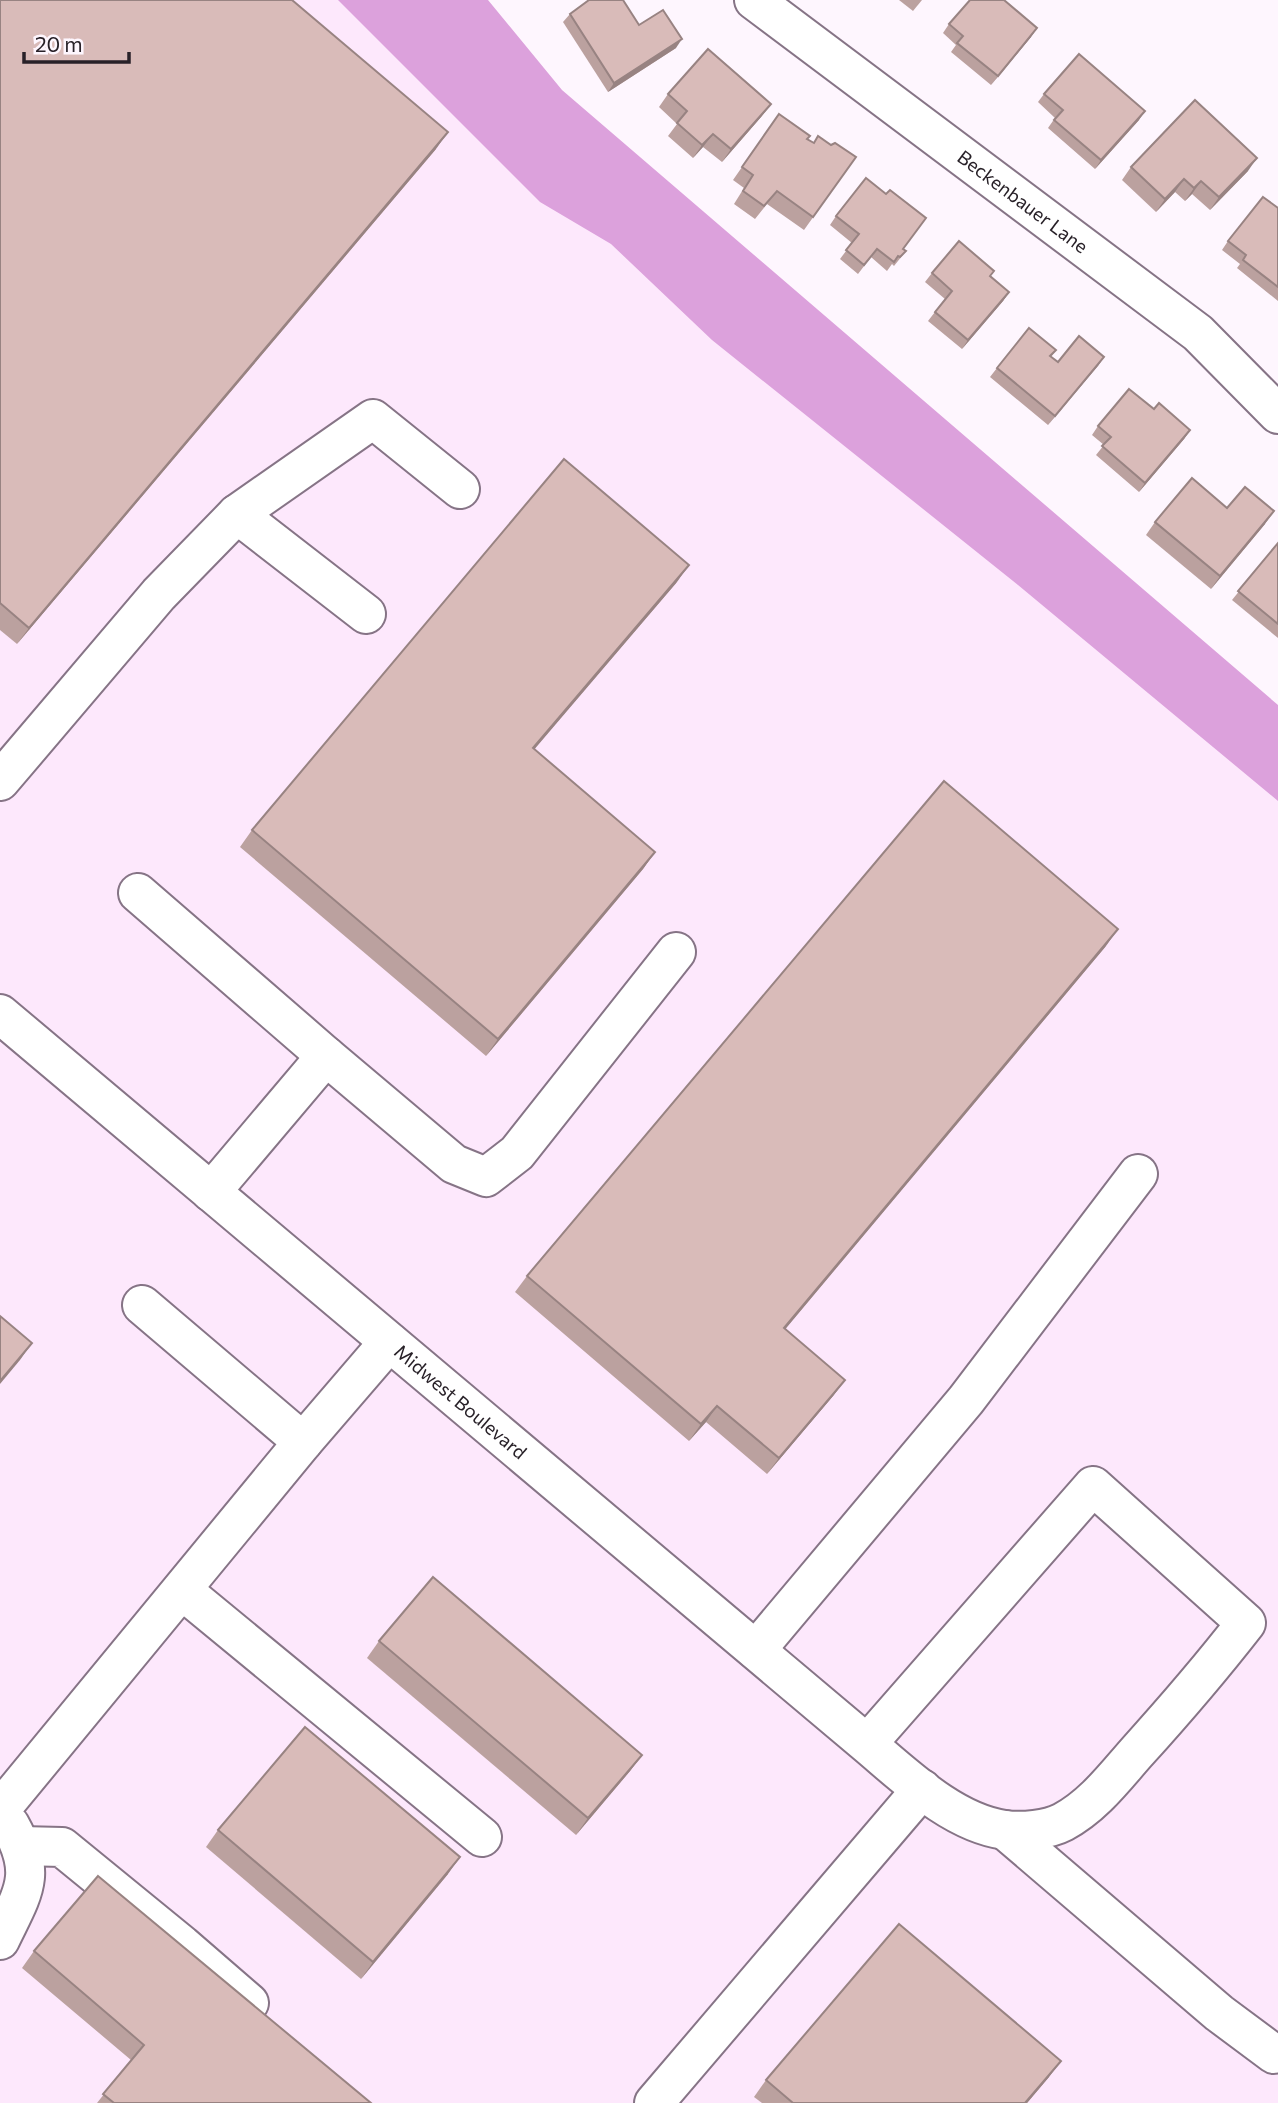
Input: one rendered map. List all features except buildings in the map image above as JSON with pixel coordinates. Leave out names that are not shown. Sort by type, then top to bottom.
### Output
[{"type":"street","name":"Beckenbauer Lane","points":[[755,1],[1188,324],[1208,341],[1278,414]]},
{"type":"street","points":[[0,781],[159,594],[237,514],[373,419],[460,489]]},
{"type":"street","points":[[237,514],[366,614]]},
{"type":"street","points":[[138,893],[454,1164],[486,1177],[517,1153],[676,952]]},
{"type":"street","name":"Midwest Boulevard","points":[[0,1014],[922,1789],[942,1804],[974,1821],[1005,1830]]},
{"type":"street","points":[[211,1192],[326,1056]]},
{"type":"street","points":[[756,1650],[966,1400],[1138,1174]]},
{"type":"street","points":[[142,1305],[303,1442]]},
{"type":"street","points":[[0,1940],[27,1875],[21,1846],[0,1809],[389,1342]]},
{"type":"street","points":[[867,1744],[1093,1486],[1246,1623],[1211,1669],[1092,1802],[1061,1823],[1032,1829],[1005,1830]]},
{"type":"street","points":[[182,1590],[482,1837]]},
{"type":"street","points":[[654,2103],[922,1789]]},
{"type":"street","points":[[1005,1830],[1219,2013],[1274,2054],[1278,2053]]},
{"type":"street","points":[[21,1846],[62,1847],[277,2027]]},
{"type":"shaded area","points":[[0,0],[415,0],[1278,736],[1278,2103],[0,2103]]},
{"type":"shaded area","points":[[338,0],[488,0],[562,90],[1278,705],[1278,801],[1018,585],[712,340],[611,244],[540,202]]}]
